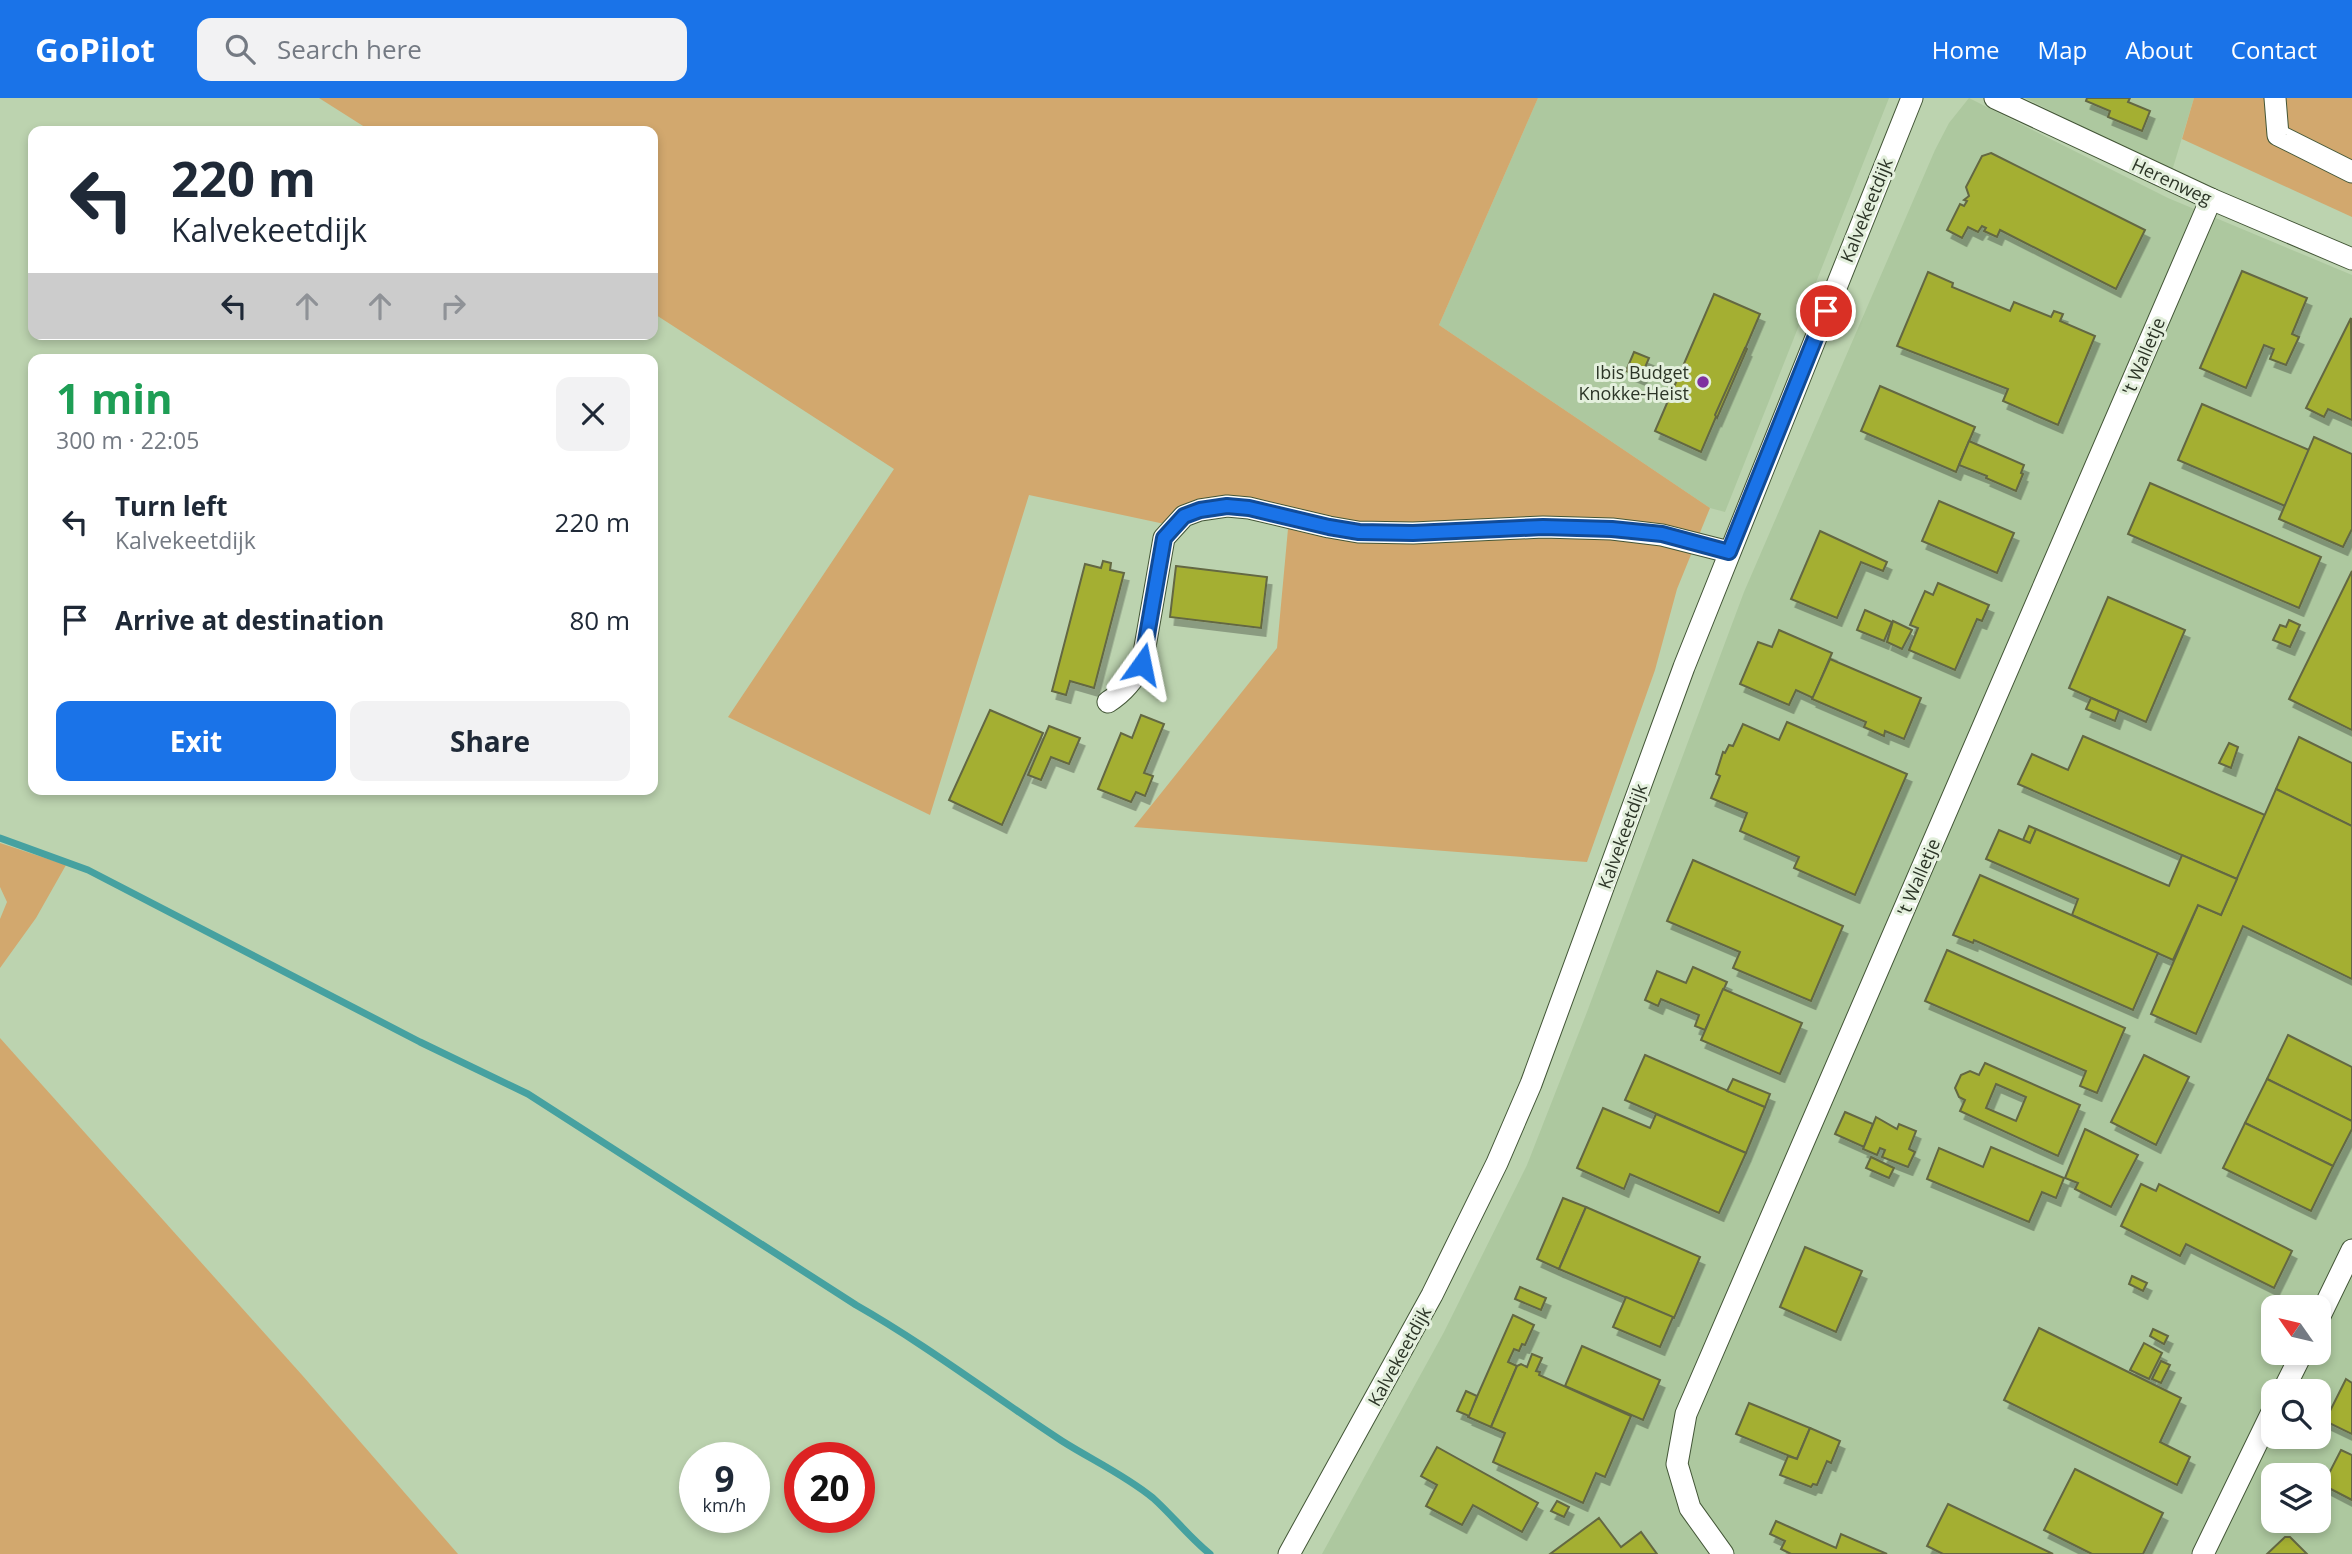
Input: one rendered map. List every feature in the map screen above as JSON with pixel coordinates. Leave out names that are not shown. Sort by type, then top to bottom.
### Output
[{"type":"street","name":"Kalvekeetdijk","points":[[1289,1554],[1432,1295],[1497,1163],[1531,1084],[1684,667],[1912,98]]},
{"type":"street","name":"Herenweg","points":[[1995,98],[2211,199],[2352,259]]},
{"type":"street","points":[[2275,98],[2277,135],[2352,172]]},
{"type":"street","name":"'t Walletje","points":[[1723,1554],[1690,1508],[1677,1464],[1686,1414],[2211,199]]},
{"type":"street","points":[[1108,702],[1132,682],[1142,664],[1164,538],[1184,516],[1200,510],[1227,506],[1249,508],[1359,532],[1413,533],[1543,527],[1612,529],[1662,534],[1729,552]]},
{"type":"street","points":[[2330,1295],[2352,1250]]},
{"type":"street","points":[[2203,1554],[2261,1435]]},
{"type":"shaded area","points":[[319,98],[1538,98],[1439,325],[1710,508],[1677,589],[1655,670],[1587,862],[1134,827],[1277,648],[1289,518],[1249,508],[1174,526],[1029,495],[930,815],[728,717],[894,469],[658,316],[658,126],[363,126]]},
{"type":"shaded area","points":[[1538,98],[1889,98],[1725,512],[1710,508],[1439,325]]},
{"type":"shaded area","points":[[1969,98],[2168,198],[2352,275],[2352,1554],[1322,1554],[1444,1332],[1527,1165],[1744,592],[1949,123]]},
{"type":"shaded area","points":[[2025,98],[2194,98],[2172,171]]},
{"type":"shaded area","points":[[2194,98],[2352,98],[2352,217],[2182,139]]},
{"type":"shaded area","points":[[0,843],[66,865],[36,918],[0,968],[0,919],[7,902],[0,887]]},
{"type":"shaded area","points":[[0,1038],[302,1375],[458,1554],[0,1554]]},
{"type":"building","points":[[2087,98],[2130,98],[2128,102],[2150,111],[2142,131],[2108,117],[2110,111],[2086,101]]},
{"type":"building","points":[[1991,153],[2145,230],[2116,289],[2000,230],[1997,237],[1984,231],[1986,228],[1982,226],[1978,232],[1968,227],[1962,238],[1947,230],[1960,204],[1964,206],[1967,201],[1964,200],[1969,196],[1966,187],[1982,156]]},
{"type":"building","points":[[2242,271],[2307,298],[2292,334],[2299,337],[2286,365],[2270,359],[2274,349],[2264,345],[2246,388],[2200,368]]},
{"type":"building","points":[[1928,272],[1953,283],[1952,287],[2010,311],[2014,302],[2051,317],[2054,311],[2063,314],[2060,321],[2095,336],[2058,425],[2003,401],[2008,389],[1897,346]]},
{"type":"building","name":"Ibis Budget Knokke-Heist","points":[[1714,294],[1760,314],[1701,452],[1655,431]]},
{"type":"building","points":[[2351,318],[2352,420],[2328,409],[2324,417],[2306,408]]},
{"type":"building","points":[[1745,348],[1747,349],[1717,418],[1715,415]]},
{"type":"building","points":[[1634,352],[1649,358],[1641,377],[1626,371]]},
{"type":"building","points":[[1880,386],[1975,427],[1956,472],[1861,431]]},
{"type":"building","points":[[2202,404],[2309,450],[2285,506],[2178,460]]},
{"type":"building","points":[[2314,437],[2352,454],[2352,529],[2343,547],[2279,519]]},
{"type":"building","points":[[1969,441],[2024,465],[2016,491],[1959,465]]},
{"type":"building","points":[[2150,483],[2321,557],[2299,608],[2128,534]]},
{"type":"building","points":[[1939,501],[2014,533],[1997,573],[1922,541]]},
{"type":"building","points":[[1820,531],[1887,562],[1883,571],[1861,562],[1837,618],[1791,599]]},
{"type":"building","points":[[1103,561],[1111,563],[1110,570],[1124,573],[1094,688],[1070,681],[1066,695],[1052,691],[1085,564],[1101,568]]},
{"type":"building","points":[[1176,566],[1267,577],[1261,628],[1170,617]]},
{"type":"building","points":[[2352,571],[2352,730],[2289,699]]},
{"type":"building","points":[[1938,583],[1989,605],[1982,621],[1977,619],[1955,670],[1909,650],[1918,628],[1910,625],[1925,591],[1933,595]]},
{"type":"building","points":[[2108,597],[2185,630],[2146,722],[2069,688]]},
{"type":"building","points":[[1865,610],[1892,622],[1884,641],[1857,630]]},
{"type":"building","points":[[2289,620],[2300,625],[2290,647],[2273,640],[2280,625],[2286,627]]},
{"type":"building","points":[[1893,621],[1912,630],[1902,649],[1887,642]]},
{"type":"building","points":[[1779,630],[1832,653],[1813,698],[1796,690],[1789,705],[1740,684],[1758,642],[1772,647]]},
{"type":"building","points":[[1830,659],[1921,698],[1904,739],[1885,731],[1884,736],[1864,727],[1866,722],[1812,699]]},
{"type":"building","points":[[2091,698],[2119,710],[2115,721],[2086,709]]},
{"type":"building","points":[[990,710],[1043,733],[1002,825],[949,800]]},
{"type":"building","points":[[1141,715],[1164,724],[1144,773],[1153,776],[1145,796],[1136,792],[1131,802],[1098,789],[1121,733],[1132,738]]},
{"type":"building","points":[[1787,722],[1907,774],[1855,895],[1794,868],[1799,857],[1740,831],[1747,813],[1711,798],[1720,776],[1716,774],[1723,752],[1725,753],[1729,745],[1733,746],[1743,724],[1779,740]]},
{"type":"building","points":[[1049,726],[1080,738],[1069,764],[1051,757],[1041,780],[1028,775]]},
{"type":"building","points":[[2083,736],[2265,815],[2237,879],[2018,784],[2032,754],[2068,770]]},
{"type":"building","points":[[2299,737],[2352,763],[2352,826],[2276,789]]},
{"type":"building","points":[[2229,743],[2238,747],[2231,768],[2219,763]]},
{"type":"building","points":[[2276,789],[2352,826],[2352,979],[2243,926],[2196,1034],[2151,1014],[2198,905],[2221,915]]},
{"type":"building","points":[[2029,826],[2036,829],[2030,843],[2023,840]]},
{"type":"building","points":[[2036,829],[2169,886],[2182,855],[2237,879],[2221,915],[2198,905],[2173,960],[2072,915],[2078,899],[1986,859],[1999,830],[2030,843]]},
{"type":"building","points":[[1693,860],[1843,926],[1811,1001],[1733,968],[1740,952],[1667,921]]},
{"type":"building","points":[[1980,875],[2158,953],[2133,1010],[1974,940],[1973,943],[1953,935]]},
{"type":"building","points":[[1947,950],[2125,1028],[2097,1093],[2080,1086],[2086,1071],[1925,1001]]},
{"type":"building","points":[[1693,967],[1727,982],[1705,1030],[1695,1026],[1699,1015],[1661,999],[1658,1006],[1645,1000],[1657,971],[1686,983]]},
{"type":"building","points":[[1723,989],[1802,1023],[1780,1074],[1701,1040]]},
{"type":"building","points":[[2288,1035],[2352,1067],[2352,1121],[2267,1079]]},
{"type":"building","points":[[1645,1055],[1765,1107],[1746,1153],[1625,1100]]},
{"type":"building","points":[[2144,1055],[2189,1077],[2156,1145],[2111,1122]]},
{"type":"building","points":[[1985,1063],[2080,1105],[2058,1156],[1960,1111],[1965,1100],[1959,1097],[1955,1088],[1961,1075],[1970,1071],[1979,1075]],"holes":[[[1996,1084],[2026,1097],[2016,1121],[1986,1108]]]},
{"type":"building","points":[[1733,1079],[1770,1094],[1765,1107],[1727,1091]]},
{"type":"building","points":[[2267,1079],[2352,1121],[2352,1129],[2333,1166],[2245,1123]]},
{"type":"building","points":[[1603,1108],[1650,1128],[1656,1114],[1746,1153],[1719,1213],[1630,1174],[1624,1189],[1577,1168]]},
{"type":"building","points":[[1845,1112],[1873,1124],[1864,1147],[1835,1134]]},
{"type":"building","points":[[1876,1117],[1897,1129],[1899,1124],[1916,1131],[1909,1149],[1915,1152],[1908,1167],[1882,1157],[1885,1150],[1880,1148],[1877,1155],[1863,1149]]},
{"type":"building","points":[[2245,1123],[2333,1166],[2311,1211],[2223,1168]]},
{"type":"building","points":[[2085,1129],[2138,1155],[2111,1207],[2075,1189],[2078,1183],[2065,1178]]},
{"type":"building","points":[[1991,1147],[2064,1178],[2056,1198],[2042,1192],[2029,1222],[1927,1179],[1939,1148],[1983,1167]]},
{"type":"building","points":[[1871,1157],[1894,1168],[1889,1178],[1866,1168]]},
{"type":"building","points":[[2141,1184],[2156,1191],[2159,1184],[2292,1251],[2274,1288],[2186,1244],[2180,1256],[2121,1226]]},
{"type":"building","points":[[1563,1198],[1586,1207],[1559,1269],[1537,1259]]},
{"type":"building","points":[[1586,1207],[1700,1257],[1674,1318],[1559,1269]]},
{"type":"building","points":[[1805,1247],[1862,1271],[1836,1332],[1780,1307]]},
{"type":"building","points":[[2132,1276],[2147,1283],[2143,1291],[2129,1284]]},
{"type":"building","points":[[1520,1287],[1546,1298],[1541,1310],[1515,1299]]},
{"type":"building","points":[[1626,1297],[1673,1317],[1660,1347],[1613,1327]]},
{"type":"building","points":[[1513,1315],[1534,1325],[1525,1345],[1522,1344],[1519,1351],[1514,1349],[1508,1362],[1517,1366],[1491,1427],[1468,1417]]},
{"type":"building","points":[[2039,1328],[2181,1398],[2160,1442],[2190,1457],[2177,1485],[2004,1400]]},
{"type":"building","points":[[2153,1329],[2168,1336],[2164,1344],[2150,1336]]},
{"type":"building","points":[[2144,1343],[2162,1353],[2149,1379],[2130,1370]]},
{"type":"building","points":[[1582,1346],[1660,1380],[1643,1420],[1565,1386]]},
{"type":"building","points":[[1532,1354],[1542,1358],[1536,1371],[1540,1372],[1539,1375],[1631,1416],[1605,1477],[1596,1473],[1583,1503],[1493,1462],[1505,1433],[1491,1427],[1517,1366],[1521,1364],[1527,1367]]},
{"type":"building","points":[[2161,1361],[2170,1365],[2161,1383],[2152,1379]]},
{"type":"building","points":[[2346,1379],[2352,1383],[2352,1434],[2331,1424],[2331,1409]]},
{"type":"building","points":[[1466,1391],[1477,1396],[1469,1416],[1457,1411]]},
{"type":"building","points":[[1749,1403],[1810,1428],[1797,1459],[1736,1434]]},
{"type":"building","points":[[1810,1428],[1840,1441],[1831,1463],[1827,1461],[1817,1485],[1813,1484],[1811,1487],[1780,1475],[1788,1456],[1797,1459]]},
{"type":"building","points":[[1437,1447],[1538,1503],[1522,1532],[1473,1505],[1462,1525],[1426,1506],[1437,1485],[1421,1476]]},
{"type":"building","points":[[2341,1450],[2352,1455],[2352,1500],[2331,1489],[2331,1469]]},
{"type":"building","points":[[2075,1469],[2163,1513],[2143,1554],[2092,1554],[2044,1530]]},
{"type":"building","points":[[1557,1501],[1569,1507],[1564,1517],[1551,1511]]},
{"type":"building","points":[[1948,1504],[2053,1554],[1943,1554],[1927,1546]]},
{"type":"building","points":[[1599,1518],[1621,1547],[1641,1532],[1657,1554],[1550,1554]]},
{"type":"building","points":[[1776,1521],[1836,1548],[1841,1534],[1887,1554],[1791,1554],[1781,1549],[1785,1541],[1770,1534]]},
{"type":"building","points":[[2285,1537],[2290,1537],[2307,1554],[2267,1554]]},
{"type":"waterway","points":[[0,838],[88,870],[420,1042],[528,1094],[909,1337],[1062,1441],[1131,1482],[1153,1498],[1210,1554]]},
{"type":"place","name":"Ibis Budget Knokke-Heist","points":[[1703,382]]},
{"type":"route","points":[[1142,664],[1149,638],[1154,588],[1164,538],[1184,516],[1200,510],[1227,506],[1249,508],[1359,532],[1413,533],[1543,527],[1612,529],[1662,534],[1729,552],[1826,311]]}]
